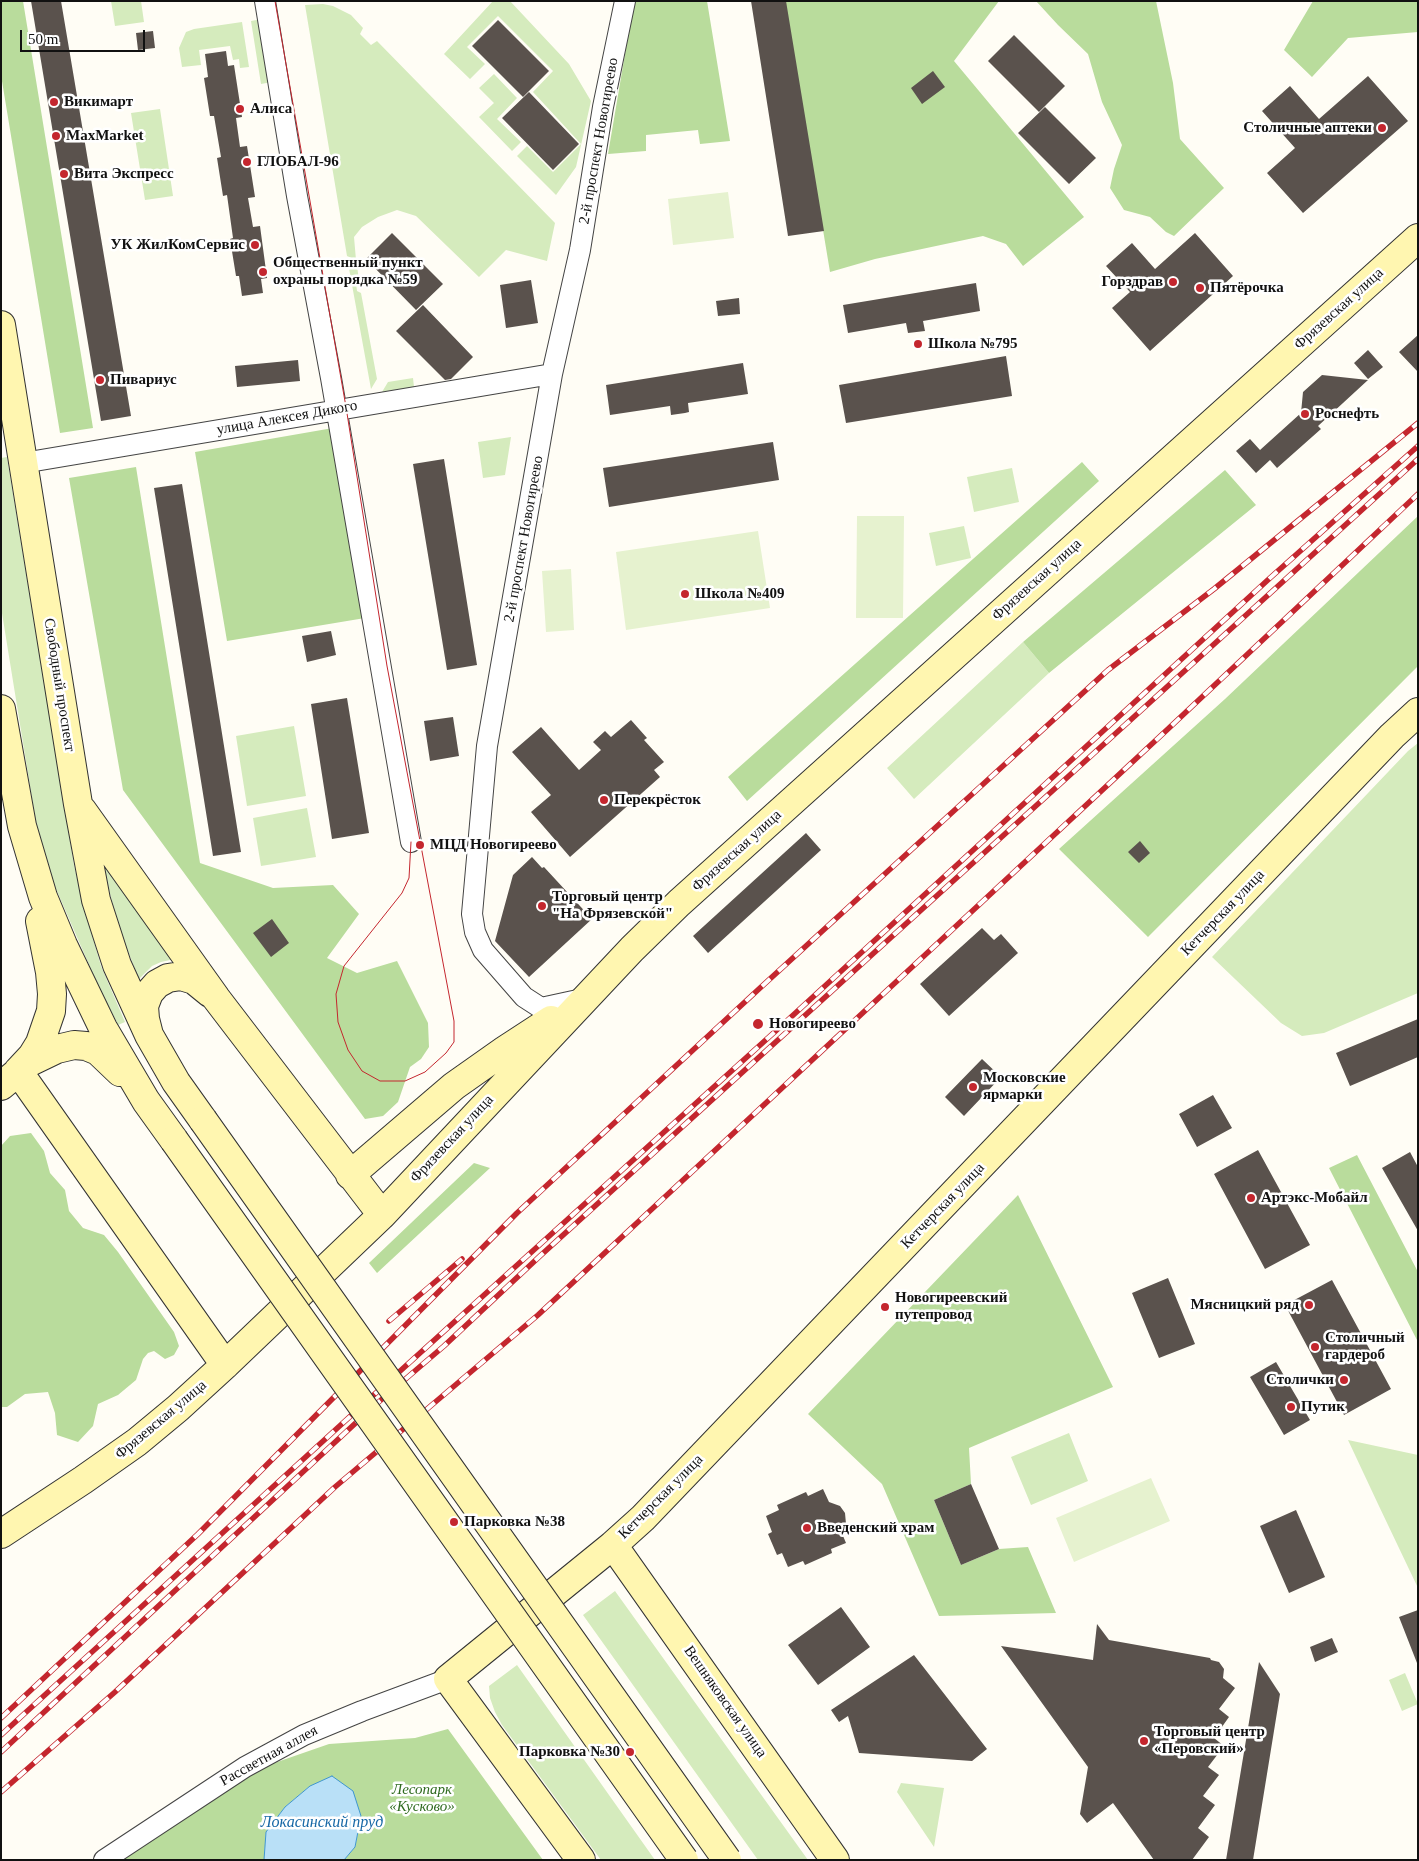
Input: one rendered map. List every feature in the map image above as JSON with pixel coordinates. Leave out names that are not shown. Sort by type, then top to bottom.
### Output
[{"type":"main road","name":"Фрязевская улица","points":[[1,1534],[137,1442],[225,1366],[382,1215],[632,949],[679,903],[1418,238]]},
{"type":"main road","name":"Свободный проспект","points":[[1,325],[8,418],[23,463],[78,804],[96,900],[116,965],[149,1036]]},
{"type":"main road","points":[[1,710],[50,972],[52,994],[51,1011],[40,1043],[32,1056],[10,1079]]},
{"type":"main road","name":"Кетчерская улица","points":[[448,1679],[613,1545],[643,1518],[1392,736],[1418,712]]},
{"type":"main road","points":[[78,804],[216,998],[382,1215]]},
{"type":"main road","points":[[22,826],[43,897],[63,945],[103,1028],[146,1101],[684,1860]]},
{"type":"main road","points":[[216,998],[204,986],[194,980],[181,976],[168,978],[157,984],[149,993],[144,1006],[149,1036],[176,1082],[727,1860]]},
{"type":"main road","points":[[350,1175],[454,1086],[504,1050],[587,998]]},
{"type":"main road","points":[[10,1079],[30,1062],[57,1049],[74,1045],[86,1046],[98,1051],[118,1069],[146,1101]]},
{"type":"main road","points":[[10,1079],[225,1366]]},
{"type":"main road","name":"Вешняковская улица","points":[[613,1545],[835,1860]]},
{"type":"main road","points":[[448,1679],[581,1860]]},
{"type":"street","points":[[266,1],[297,196],[411,842]]},
{"type":"street","name":"2-й проспект Новогиреево","points":[[587,998],[541,1008],[524,997],[483,950],[475,932],[472,914],[488,746],[552,374],[580,250],[603,107],[625,1]]},
{"type":"street","name":"улица Алексея Дикого","points":[[23,463],[552,374]]},
{"type":"street","name":"Рассветная аллея","points":[[104,1860],[245,1767],[304,1734],[448,1679]]},
{"type":"green space","points":[[1,1],[23,1],[93,428],[60,433],[1,75]]},
{"type":"green space","points":[[111,1],[141,1],[144,22],[115,26]]},
{"type":"green space","points":[[493,1],[510,1],[569,64],[591,101],[576,167],[556,195],[517,156],[527,146],[553,172],[581,144],[533,92],[553,71],[498,16],[467,47],[485,64],[470,79],[444,54]]},
{"type":"green space","points":[[634,1],[707,1],[730,141],[700,144],[698,130],[646,135],[646,151],[608,154]]},
{"type":"green space","points":[[785,1],[999,1],[954,61],[1084,217],[1023,266],[1006,244],[983,236],[875,259],[830,272]]},
{"type":"green space","points":[[1036,1],[1156,1],[1173,83],[1180,139],[1224,188],[1174,236],[1166,232],[1150,217],[1124,210],[1110,188],[1122,145],[1102,102],[1088,54]]},
{"type":"green space","points":[[1313,1],[1418,1],[1418,32],[1348,38],[1312,77],[1284,50]]},
{"type":"green space","points":[[323,4],[333,6],[351,15],[363,28],[360,34],[371,45],[377,41],[555,223],[547,261],[506,250],[479,277],[416,216],[397,210],[378,217],[362,227],[354,237],[356,260],[347,256],[305,5]]},
{"type":"green space","points":[[262,19],[272,82],[261,84],[251,21]]},
{"type":"green space","points":[[242,22],[249,67],[240,68],[239,59],[233,60],[230,46],[199,50],[201,65],[182,67],[179,48],[186,32],[194,29]]},
{"type":"green space","points":[[494,74],[517,98],[497,119],[521,142],[512,151],[479,117],[494,103],[479,88]]},
{"type":"green space","points":[[160,109],[173,196],[145,200],[131,113]]},
{"type":"green space","points":[[728,192],[734,238],[673,245],[668,199]]},
{"type":"green space","points":[[348,263],[357,266],[359,280],[356,283],[357,291],[361,293],[377,379],[371,389]]},
{"type":"green space","points":[[413,378],[414,387],[382,392],[388,382]]},
{"type":"green space","points":[[333,428],[365,618],[227,641],[195,452]]},
{"type":"green space","points":[[511,437],[505,475],[483,478],[478,442]]},
{"type":"green space","points":[[7,457],[74,865],[101,966],[125,1022],[118,1025],[97,983],[56,889],[43,853],[35,817],[1,607],[1,458]]},
{"type":"green space","points":[[1082,462],[1099,481],[747,801],[728,777]]},
{"type":"green space","points":[[136,467],[200,863],[273,888],[333,885],[359,914],[327,958],[357,973],[397,961],[428,1023],[429,1047],[421,1059],[410,1067],[398,1102],[383,1116],[365,1119],[123,790],[69,478]]},
{"type":"green space","points":[[1012,468],[1019,502],[974,512],[967,477]]},
{"type":"green space","points":[[1225,470],[1256,505],[1049,673],[1023,642]]},
{"type":"green space","points":[[857,516],[904,516],[903,618],[856,618]]},
{"type":"green space","points":[[1418,516],[1418,666],[1148,937],[1059,849],[1225,699]]},
{"type":"green space","points":[[964,526],[971,558],[936,566],[929,533]]},
{"type":"green space","points":[[758,531],[770,608],[626,630],[616,552]]},
{"type":"green space","points":[[571,569],[574,630],[546,632],[542,571]]},
{"type":"green space","points":[[1023,642],[1049,673],[914,799],[887,768]]},
{"type":"green space","points":[[294,726],[306,796],[247,806],[236,736]]},
{"type":"green space","points":[[1418,743],[1418,993],[1324,1033],[1302,1036],[1281,1023],[1212,957],[1408,751]]},
{"type":"green space","points":[[307,808],[316,857],[261,866],[253,818]]},
{"type":"green space","points":[[101,858],[179,961],[170,960],[152,966],[139,979],[119,929]]},
{"type":"green space","points":[[31,1133],[44,1151],[50,1173],[65,1190],[69,1211],[83,1228],[104,1235],[118,1252],[174,1332],[179,1346],[174,1355],[165,1359],[154,1351],[148,1353],[143,1359],[136,1380],[118,1395],[98,1404],[93,1426],[78,1442],[57,1435],[55,1413],[48,1392],[25,1394],[7,1407],[1,1407],[1,1146],[10,1136]]},
{"type":"green space","points":[[1357,1155],[1418,1272],[1418,1342],[1329,1168]]},
{"type":"green space","points":[[474,1163],[490,1168],[377,1273],[369,1263]]},
{"type":"green space","points":[[1018,1195],[1113,1387],[969,1448],[971,1484],[934,1500],[961,1565],[999,1549],[1028,1547],[1056,1613],[939,1616],[882,1484],[808,1414]]},
{"type":"green space","points":[[1069,1433],[1088,1481],[1031,1505],[1011,1457]]},
{"type":"green space","points":[[1348,1440],[1418,1455],[1418,1588],[1378,1504]]},
{"type":"green space","points":[[1151,1478],[1170,1521],[1074,1562],[1056,1518]]},
{"type":"green space","points":[[615,1591],[808,1860],[758,1860],[583,1615]]},
{"type":"green space","points":[[517,1665],[655,1860],[601,1860],[502,1725],[490,1698],[489,1686]]},
{"type":"green space","points":[[1405,1673],[1418,1704],[1402,1711],[1389,1680]]},
{"type":"green space","name":"Лесопарк «Кусково»","points":[[448,1729],[543,1860],[344,1860],[355,1847],[361,1816],[310,1786],[285,1807],[266,1832],[264,1860],[123,1860],[257,1769],[329,1744],[415,1738]]},
{"type":"green space","points":[[901,1783],[944,1788],[934,1847],[897,1792]]},
{"type":"water","name":"Локасинский пруд","points":[[332,1776],[353,1791],[361,1816],[355,1847],[344,1860],[264,1860],[266,1832],[285,1807],[310,1786]]},
{"type":"building","points":[[31,1],[61,1],[131,416],[101,421]]},
{"type":"building","points":[[751,1],[786,1],[824,231],[788,236]]},
{"type":"building","points":[[498,20],[549,71],[523,97],[472,46]]},
{"type":"building","points":[[153,31],[155,48],[138,50],[136,33]]},
{"type":"building","points":[[1014,35],[1065,86],[1039,112],[988,61]]},
{"type":"building","points":[[226,51],[228,66],[234,65],[242,117],[236,118],[240,147],[247,146],[255,197],[248,198],[253,227],[260,226],[267,278],[261,279],[263,293],[242,296],[239,276],[236,276],[230,239],[233,238],[227,195],[223,196],[217,158],[221,157],[214,116],[210,116],[204,78],[208,77],[205,54]]},
{"type":"building","points":[[933,71],[945,87],[922,104],[911,88]]},
{"type":"building","points":[[1368,76],[1408,121],[1303,213],[1267,173],[1295,148],[1262,111],[1290,86],[1319,119]]},
{"type":"building","points":[[529,92],[579,144],[553,170],[502,118]]},
{"type":"building","points":[[1045,107],[1096,158],[1069,184],[1018,133]]},
{"type":"building","points":[[392,233],[443,284],[416,310],[366,259]]},
{"type":"building","points":[[1195,233],[1233,276],[1150,351],[1112,308],[1130,292],[1106,266],[1132,243],[1155,269]]},
{"type":"building","points":[[531,280],[538,323],[506,328],[500,285]]},
{"type":"building","points":[[976,283],[980,311],[923,321],[925,331],[908,333],[906,323],[848,333],[843,305]]},
{"type":"building","points":[[739,298],[740,314],[718,316],[716,301]]},
{"type":"building","points":[[423,305],[473,357],[451,379],[445,380],[396,331]]},
{"type":"building","points":[[1418,335],[1418,372],[1399,352]]},
{"type":"building","points":[[1368,350],[1383,367],[1368,379],[1354,363]]},
{"type":"building","name":"Школа №795","points":[[1006,356],[1012,396],[846,423],[839,385]]},
{"type":"building","points":[[298,360],[300,381],[237,387],[235,366]]},
{"type":"building","points":[[743,363],[748,394],[688,403],[689,412],[685,413],[671,415],[670,406],[610,415],[606,385]]},
{"type":"building","points":[[1322,375],[1368,380],[1318,426],[1321,429],[1277,468],[1270,460],[1256,473],[1236,451],[1250,439],[1260,450],[1301,413],[1303,392]]},
{"type":"building","points":[[773,442],[779,480],[609,507],[603,468]]},
{"type":"building","points":[[444,459],[477,665],[447,670],[413,464]]},
{"type":"building","points":[[182,484],[241,852],[213,856],[154,488]]},
{"type":"building","points":[[331,631],[336,655],[307,662],[302,636]]},
{"type":"building","points":[[347,698],[369,833],[332,839],[311,704]]},
{"type":"building","points":[[453,717],[459,756],[430,761],[424,721]]},
{"type":"building","points":[[631,720],[647,738],[644,740],[664,762],[654,770],[660,777],[570,857],[531,812],[551,795],[512,752],[541,727],[579,770],[601,750],[593,742],[605,731],[611,737]]},
{"type":"building","points":[[806,833],[821,850],[708,953],[693,936]]},
{"type":"building","points":[[1140,841],[1150,853],[1139,863],[1128,852]]},
{"type":"building","name":"Торговый центр \"На Фрязевской\"","points":[[532,857],[542,868],[544,867],[592,919],[529,977],[495,941],[513,875]]},
{"type":"building","points":[[272,919],[289,943],[271,957],[253,933]]},
{"type":"building","points":[[982,928],[994,940],[1001,934],[1018,953],[949,1016],[920,984]]},
{"type":"building","points":[[1418,1019],[1418,1057],[1350,1086],[1336,1053]]},
{"type":"building","name":"Московские ярмарки","points":[[982,1059],[1001,1077],[964,1116],[945,1097]]},
{"type":"building","points":[[1213,1095],[1232,1128],[1197,1147],[1179,1114]]},
{"type":"building","points":[[1258,1150],[1310,1245],[1265,1269],[1214,1174]]},
{"type":"building","points":[[1410,1152],[1418,1167],[1418,1231],[1382,1168]]},
{"type":"building","points":[[1168,1278],[1195,1344],[1159,1358],[1132,1293]]},
{"type":"building","points":[[1332,1280],[1391,1389],[1344,1415],[1285,1305]]},
{"type":"building","points":[[1276,1362],[1310,1420],[1284,1435],[1250,1377]]},
{"type":"building","points":[[971,1484],[999,1549],[961,1565],[934,1500]]},
{"type":"building","name":"Введенский храм","points":[[823,1489],[829,1502],[840,1506],[845,1513],[846,1524],[841,1531],[846,1543],[831,1549],[832,1553],[805,1565],[803,1561],[788,1567],[782,1553],[777,1555],[768,1534],[772,1532],[766,1516],[779,1510],[777,1505],[806,1492],[808,1496]]},
{"type":"building","points":[[1296,1510],[1325,1577],[1289,1593],[1260,1526]]},
{"type":"building","points":[[841,1607],[870,1647],[818,1685],[788,1645]]},
{"type":"building","points":[[1418,1610],[1418,1663],[1417,1663],[1399,1617]]},
{"type":"building","name":"Торговый центр «Перовский»","points":[[1097,1624],[1109,1640],[1210,1658],[1219,1662],[1224,1669],[1223,1678],[1235,1688],[1219,1709],[1229,1717],[1214,1738],[1224,1746],[1208,1767],[1219,1775],[1203,1796],[1215,1805],[1198,1828],[1209,1837],[1192,1860],[1154,1860],[1113,1803],[1087,1823],[1080,1814],[1088,1767],[1001,1646],[1093,1660]]},
{"type":"building","points":[[1332,1638],[1338,1652],[1315,1662],[1310,1647]]},
{"type":"building","points":[[914,1655],[987,1749],[972,1761],[859,1753],[848,1716],[839,1722],[831,1710]]},
{"type":"building","points":[[1259,1662],[1280,1694],[1253,1860],[1226,1860]]},
{"type":"tram line","points":[[275,1],[346,407],[387,666],[454,1021],[454,1042],[446,1053],[425,1072],[405,1081],[380,1081],[362,1071],[348,1050],[338,1022],[336,994],[344,966],[402,893],[409,878],[411,842]]},
{"type":"railway","points":[[1,1718],[198,1534],[517,1213],[760,988],[1108,670],[1214,589],[1418,423]]},
{"type":"railway","points":[[1,1735],[790,1018],[1270,578],[1418,446]]},
{"type":"railway","points":[[1,1752],[374,1406],[444,1346],[540,1256],[1418,459]]},
{"type":"railway","points":[[1,1792],[115,1692],[335,1487],[538,1315],[1418,494]]},
{"type":"railway","points":[[389,1321],[462,1259]]},
{"type":"place","name":"Викимарт","points":[[54,102]]},
{"type":"place","name":"Алиса","points":[[240,109]]},
{"type":"place","name":"Столичные аптеки","points":[[1382,128]]},
{"type":"place","name":"MaxMarket","points":[[56,136]]},
{"type":"place","name":"ГЛОБАЛ-96","points":[[247,162]]},
{"type":"place","name":"Вита Экспресс","points":[[64,174]]},
{"type":"place","name":"УК ЖилКомСервис","points":[[255,245]]},
{"type":"place","name":"Общественный пункт охраны порядка №59","points":[[263,272]]},
{"type":"place","name":"Горздрав","points":[[1173,282]]},
{"type":"place","name":"Пятёрочка","points":[[1200,288]]},
{"type":"place","name":"Школа №795","points":[[918,344]]},
{"type":"place","name":"Пивариус","points":[[100,380]]},
{"type":"place","name":"Роснефть","points":[[1305,414]]},
{"type":"place","name":"Школа №409","points":[[685,594]]},
{"type":"place","name":"Перекрёсток","points":[[604,800]]},
{"type":"place","name":"МЦД Новогиреево","points":[[420,845]]},
{"type":"place","name":"Торговый центр \"На Фрязевской\"","points":[[542,906]]},
{"type":"place","name":"Новогиреево","points":[[758,1024]]},
{"type":"place","name":"Московские ярмарки","points":[[973,1087]]},
{"type":"place","name":"Артэкс-Мобайл","points":[[1251,1198]]},
{"type":"place","name":"Мясницкий ряд","points":[[1309,1305]]},
{"type":"place","name":"Новогиреевский путепровод","points":[[885,1307]]},
{"type":"place","name":"Столичный гардероб","points":[[1315,1347]]},
{"type":"place","name":"Столички","points":[[1344,1380]]},
{"type":"place","name":"Путик","points":[[1291,1407]]},
{"type":"place","name":"Парковка №38","points":[[454,1522]]},
{"type":"place","name":"Введенский храм","points":[[807,1528]]},
{"type":"place","name":"Торговый центр «Перовский»","points":[[1144,1741]]},
{"type":"place","name":"Парковка №30","points":[[630,1752]]}]
